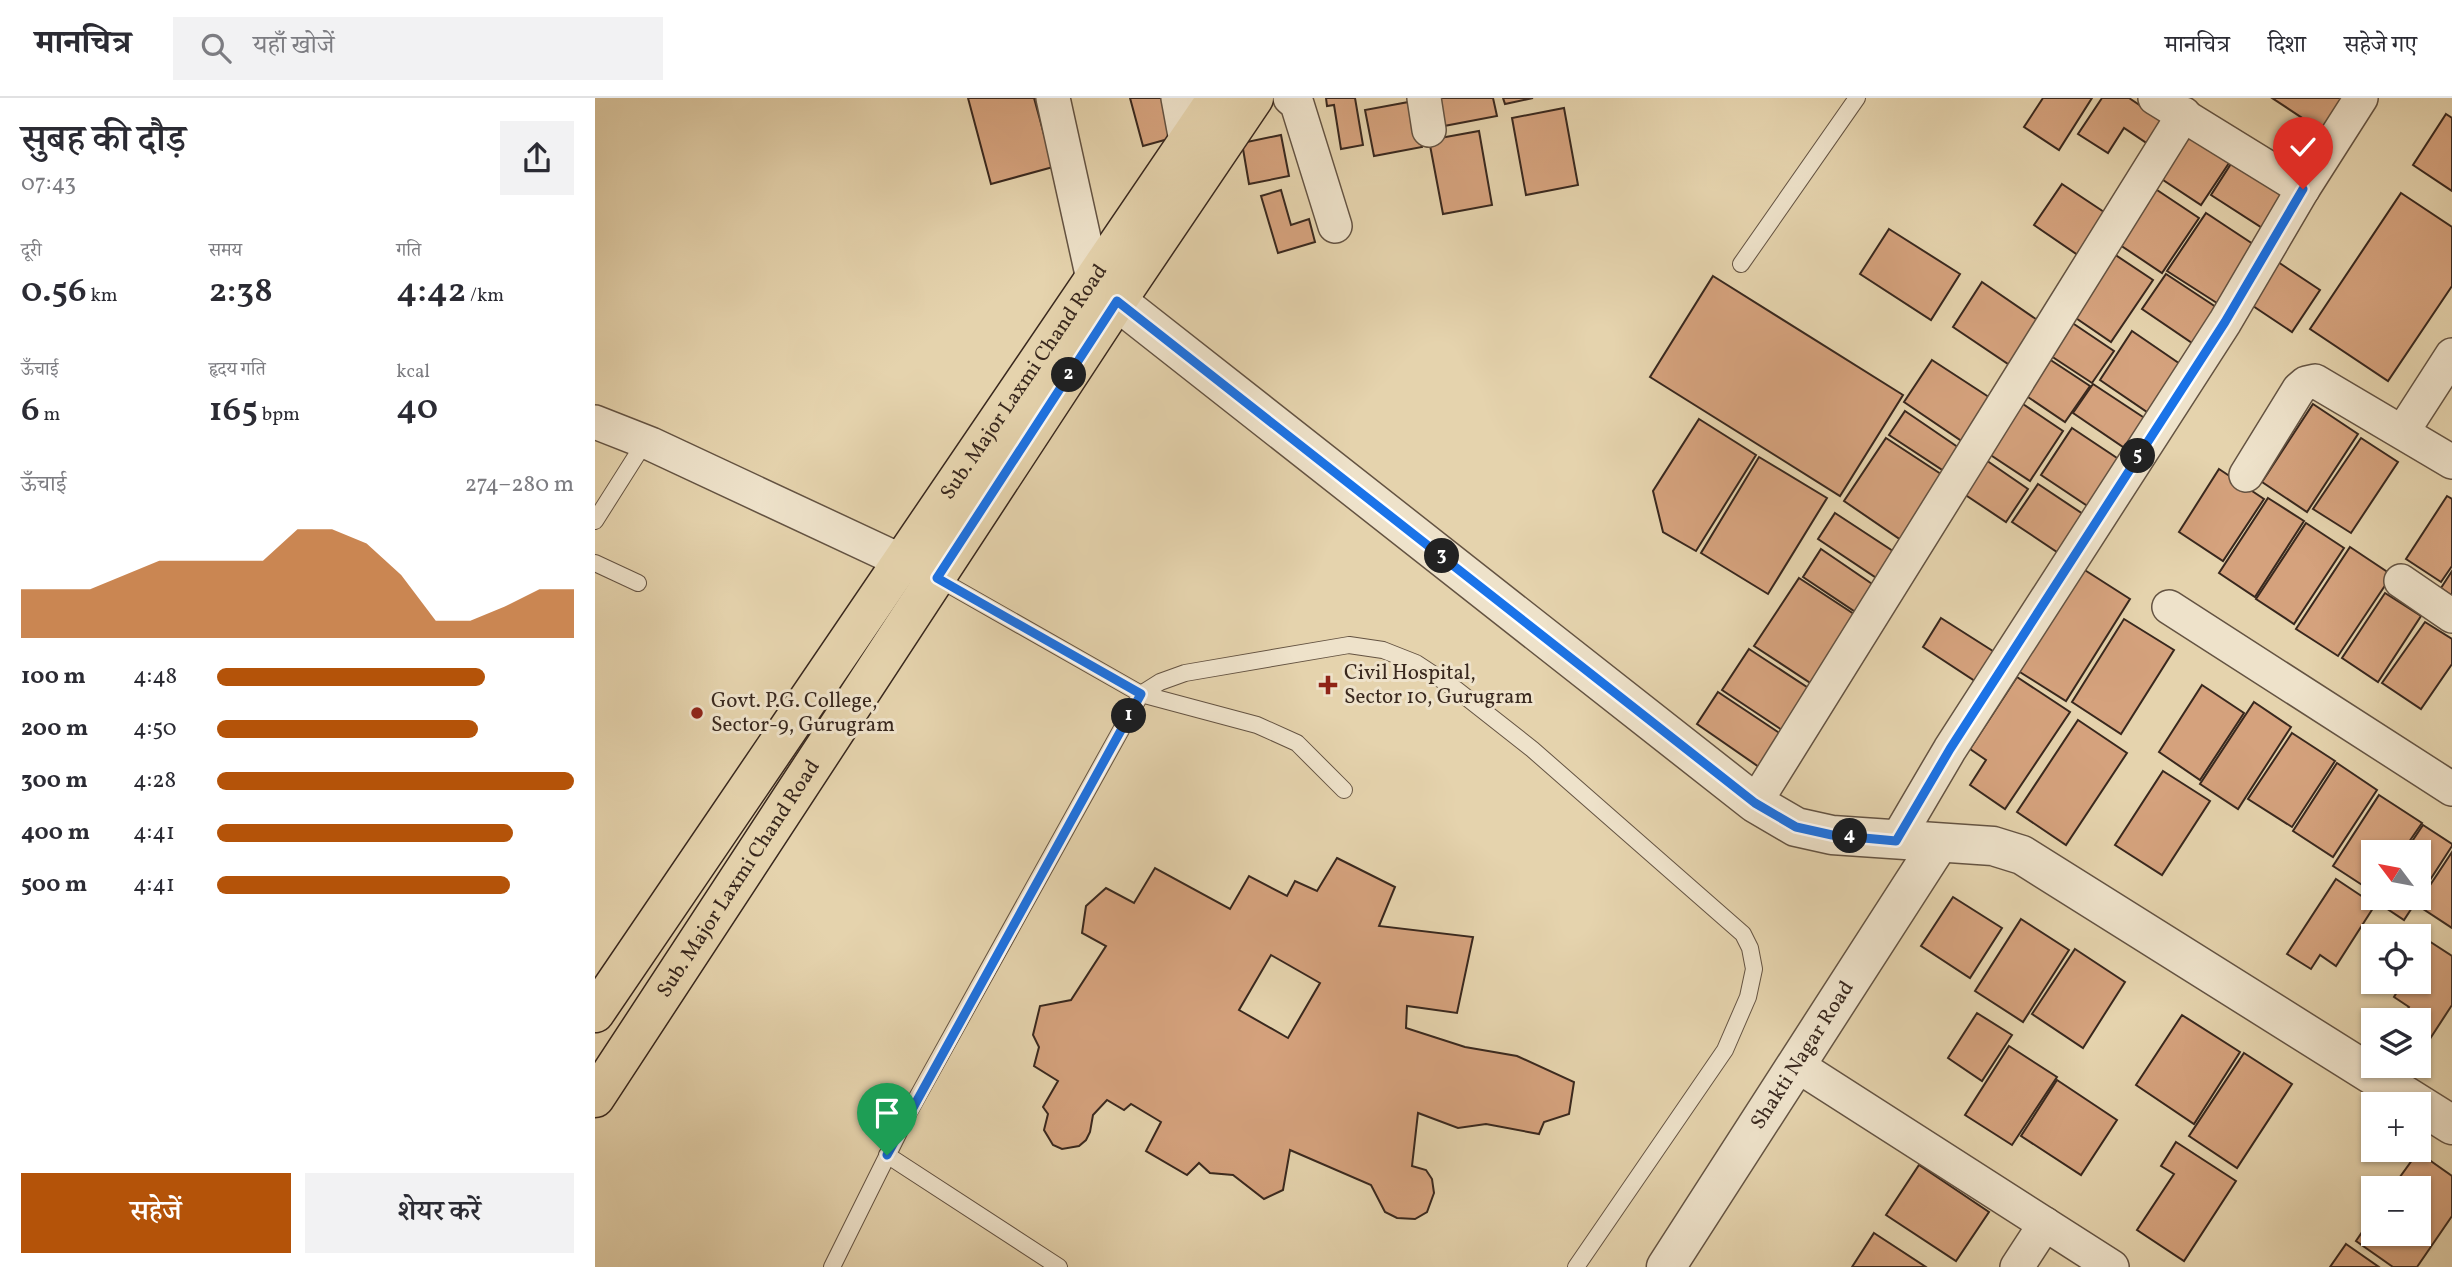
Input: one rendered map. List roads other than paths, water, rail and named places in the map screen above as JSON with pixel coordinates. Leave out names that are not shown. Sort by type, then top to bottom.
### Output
[{"type":"main road","name":"Sub. Major Laxmi Chand Road","points":[[595,1098],[937,578],[1105,290],[1186,141],[1217,98]]},
{"type":"main road","name":"Sub. Major Laxmi Chand Road","points":[[604,1000],[903,561],[1105,290],[1254,98]]},
{"type":"main road","points":[[604,1000],[652,1014]]},
{"type":"street","points":[[1053,98],[1105,290],[1755,803],[1796,827],[1832,835],[1993,846],[2022,855],[2452,1125]]},
{"type":"street","points":[[1178,98],[1186,141]]},
{"type":"street","points":[[1290,98],[1297,104],[1335,226]]},
{"type":"street","points":[[1896,841],[1950,749],[2225,322],[2303,189],[2361,98]]},
{"type":"street","points":[[1755,803],[2169,106],[2303,189]]},
{"type":"street","points":[[2403,431],[2452,355]]},
{"type":"street","points":[[2246,475],[2299,389],[2306,383],[2315,381],[2452,462]]},
{"type":"street","points":[[595,422],[645,442],[937,578]]},
{"type":"street","points":[[2401,581],[2452,616]]},
{"type":"street","points":[[2169,607],[2452,789]]},
{"type":"street","name":"Shakti Nagar Road","points":[[1666,1267],[1939,843]]},
{"type":"street","points":[[1795,1064],[2112,1267]]},
{"type":"street","points":[[2017,1267],[2045,1224]]},
{"type":"lane","points":[[1741,264],[1857,98]]},
{"type":"lane","points":[[595,521],[645,442]]},
{"type":"lane","points":[[595,563],[638,583]]},
{"type":"lane","points":[[937,578],[1141,694],[1257,725],[1297,743],[1344,790]]},
{"type":"lane","points":[[832,1267],[887,1155],[1141,694],[1160,682],[1185,673],[1349,645],[1383,650],[1416,663],[1457,690],[1532,749],[1743,933],[1750,948],[1754,969],[1748,997],[1725,1050],[1577,1267]]},
{"type":"lane","points":[[887,1155],[1059,1267]]},
{"type":"place","name":"Civil Hospital, Sector 10, Gurugram","points":[[1328,685]]},
{"type":"place","name":"Govt. P.G. College, Sector-9, Gurugram","points":[[697,713]]}]
